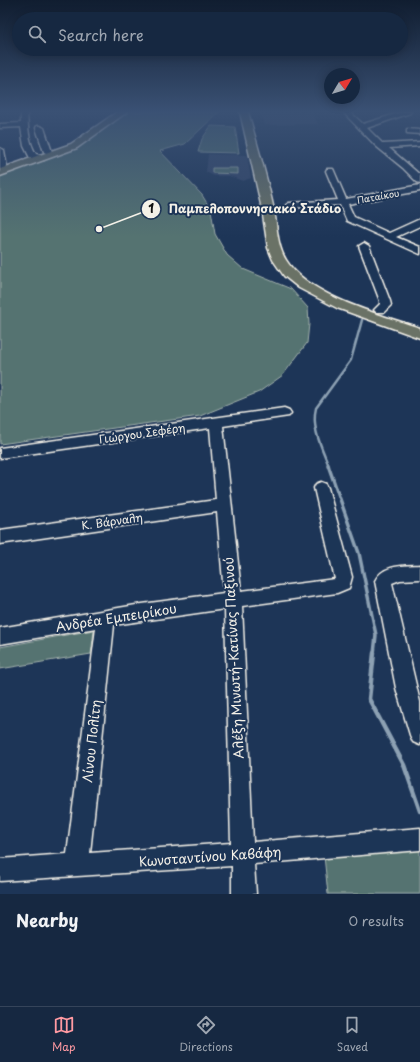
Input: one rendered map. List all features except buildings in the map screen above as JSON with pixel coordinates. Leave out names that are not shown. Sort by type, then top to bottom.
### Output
[{"type":"main road","points":[[41,156],[47,154]]},
{"type":"main road","points":[[1,170],[48,154]]},
{"type":"main road","points":[[254,154],[275,249],[288,272],[301,283],[322,296],[420,333]]},
{"type":"main road","points":[[263,154],[282,227]]},
{"type":"main road","points":[[296,263],[311,279],[329,290],[420,324]]},
{"type":"street","points":[[0,154],[1,170]]},
{"type":"street","points":[[392,154],[416,171],[420,180]]},
{"type":"street","points":[[330,171],[351,220],[420,251]]},
{"type":"street","name":"Παταίκου","points":[[289,206],[342,202],[420,188]]},
{"type":"street","points":[[388,237],[420,222]]},
{"type":"street","points":[[364,246],[385,300],[385,304],[380,310]]},
{"type":"street","name":"Γιώργου Σεφέρη","points":[[0,452],[284,413]]},
{"type":"street","name":"Αλέξη Μινωτή-Κατίνας Παξινού","points":[[216,423],[232,599],[244,894]]},
{"type":"street","name":"Ανδρέα Εμπειρίκου","points":[[0,636],[232,599],[331,587],[343,582],[344,577],[321,488]]},
{"type":"street","name":"Κ. Βάρναλη","points":[[0,537],[224,505]]},
{"type":"street","points":[[420,572],[387,576],[383,580],[406,688],[420,735]]},
{"type":"street","name":"Λίνου Πολίτη","points":[[77,864],[106,618]]},
{"type":"street","name":"Κωνσταντίνου Καβάφη","points":[[0,870],[242,854],[415,840]]},
{"type":"shaded area","points":[[208,154],[247,155],[251,178],[243,181],[229,176],[214,176],[206,172]]},
{"type":"green space","points":[[61,154],[163,154],[202,195],[211,210],[215,234],[227,255],[243,269],[291,289],[308,308],[309,324],[307,343],[283,375],[259,392],[200,416],[0,444],[0,175]]},
{"type":"green space","points":[[212,168],[238,168],[238,174],[212,173]]},
{"type":"green space","points":[[94,630],[91,654],[0,669],[0,647]]},
{"type":"green space","points":[[420,850],[420,894],[328,894],[324,856]]},
{"type":"waterway","points":[[329,466],[320,445],[316,430],[316,408],[351,360],[362,320]]},
{"type":"waterway","points":[[328,465],[359,553],[376,635],[374,654]]},
{"type":"waterway","points":[[374,653],[369,699],[404,765],[420,811]]},
{"type":"place","name":"Παμπελοποννησιακό Στάδιο","points":[[99,229]]}]
